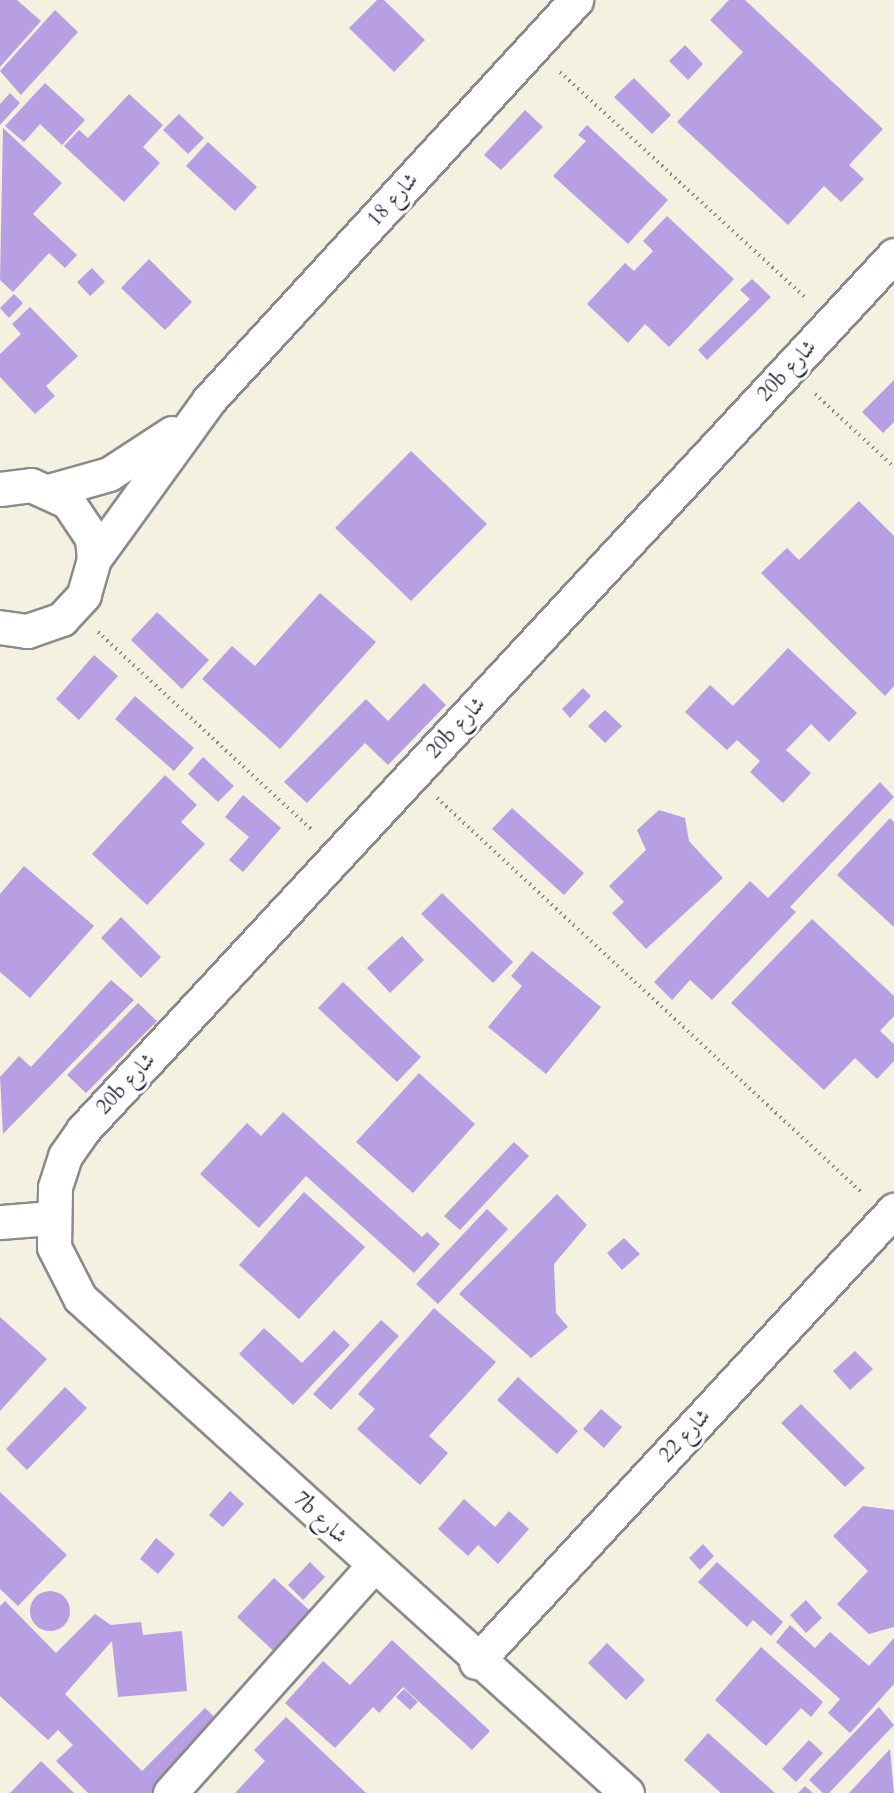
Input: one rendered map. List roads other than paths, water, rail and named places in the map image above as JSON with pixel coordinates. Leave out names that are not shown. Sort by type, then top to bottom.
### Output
[{"type":"street","name":"شارع 18","points":[[94,559],[210,400],[576,0]]},
{"type":"street","name":"20b شارع","points":[[51,1218],[65,1156],[83,1130],[894,255]]},
{"type":"street","name":"شارع 18","points":[[4,485],[49,490],[80,484],[136,459],[210,400]]},
{"type":"street","points":[[0,653],[61,617],[84,595],[94,559],[82,518],[49,490]]},
{"type":"street","points":[[0,627],[27,631],[61,617]]},
{"type":"street","name":"شارع 22","points":[[477,1662],[891,1214]]},
{"type":"street","points":[[0,1222],[51,1218]]},
{"type":"street","name":"7b شارع","points":[[51,1218],[54,1247],[80,1298],[477,1662],[627,1793]]},
{"type":"street","points":[[170,1793],[373,1566]]}]
